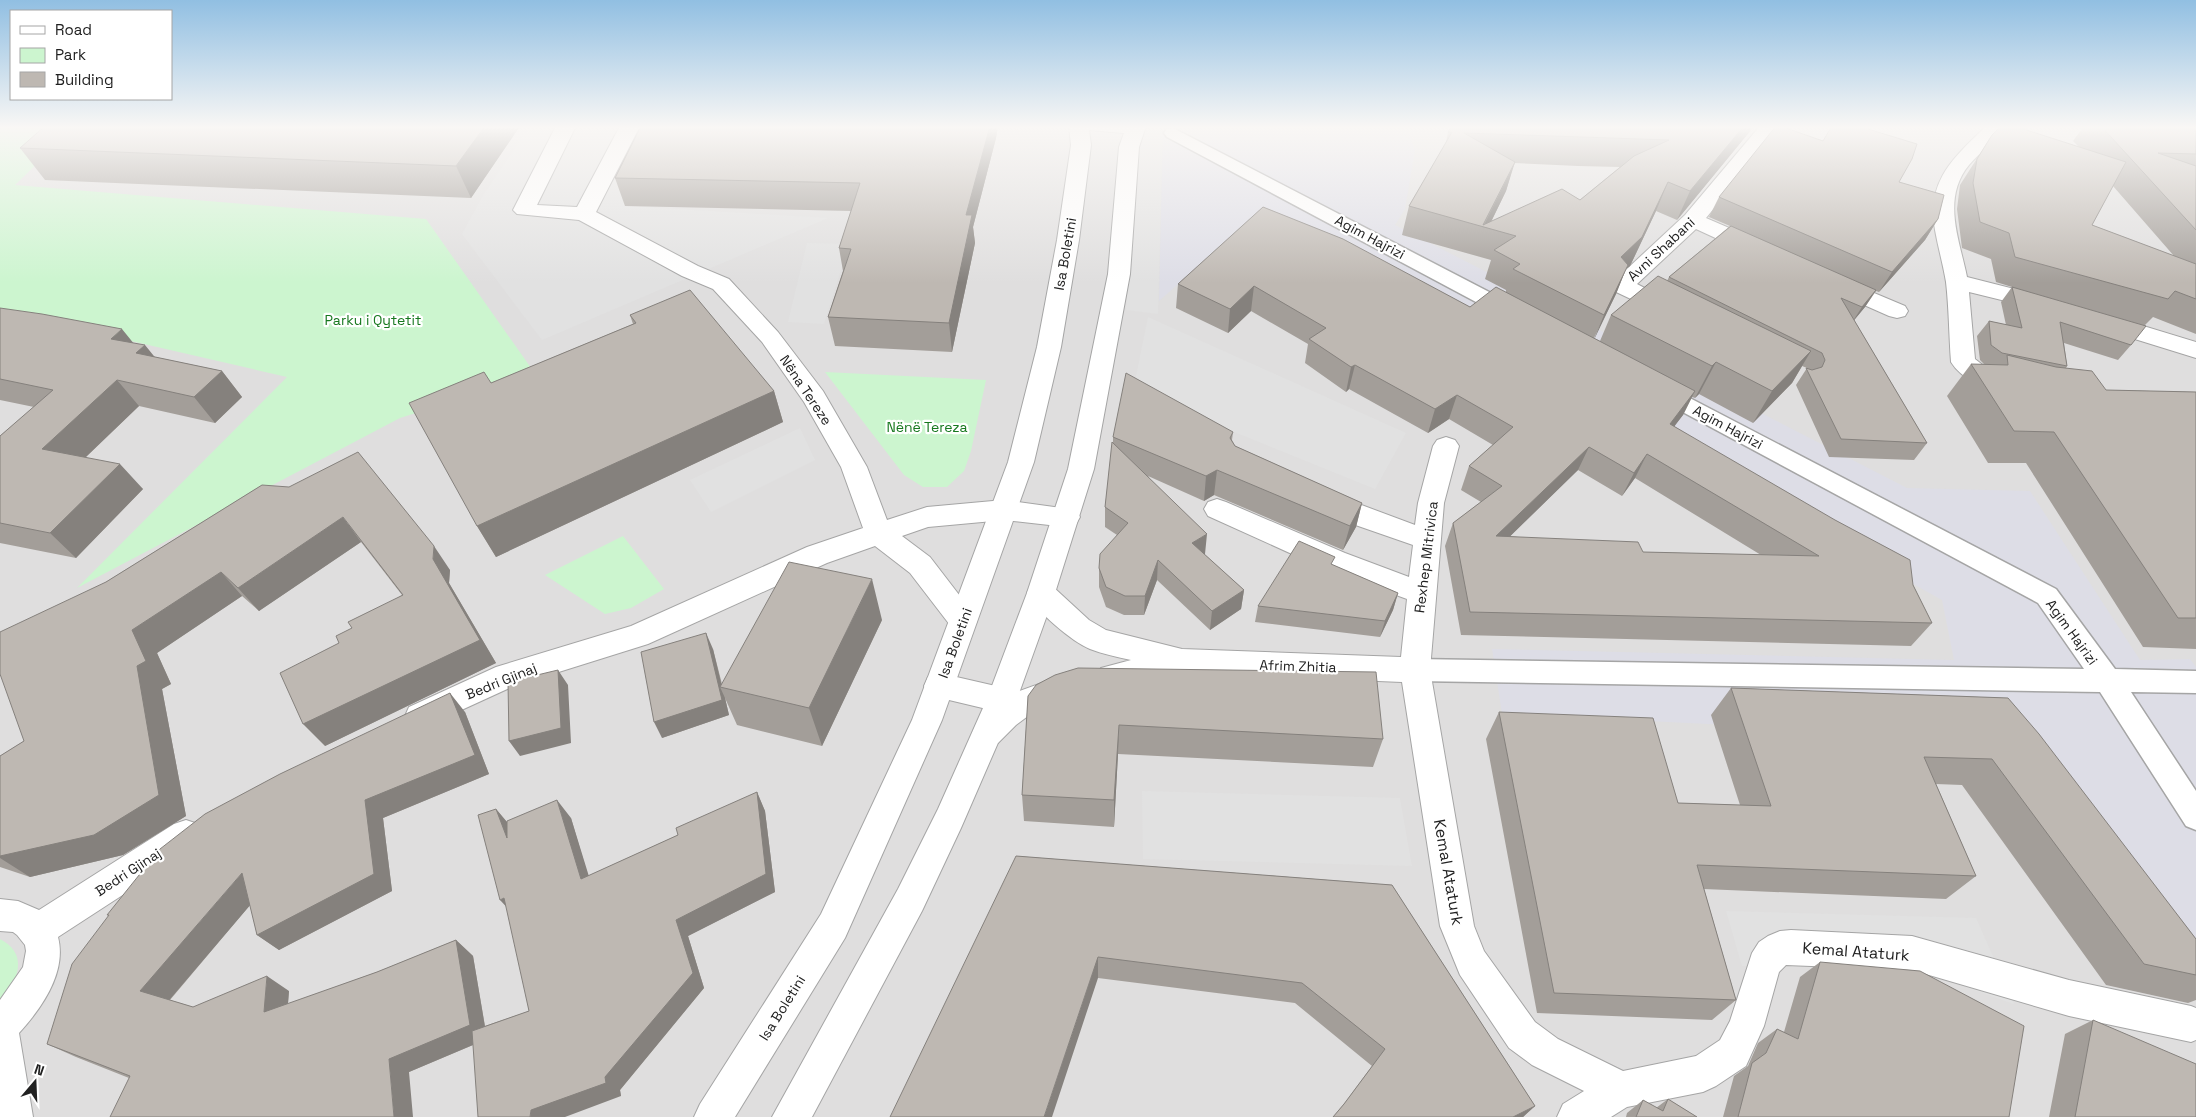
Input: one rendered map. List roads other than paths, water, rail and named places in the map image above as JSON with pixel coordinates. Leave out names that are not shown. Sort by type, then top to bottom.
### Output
[{"type":"street","name":"Nëna Tereze","points":[[540,178],[524,210],[584,214],[720,284],[770,338],[814,397],[854,467],[879,534]]},
{"type":"street","points":[[584,214],[603,178]]},
{"type":"street","name":"Isa Boletini","points":[[713,1117],[833,926],[927,720],[1021,462],[1050,347],[1077,178]]},
{"type":"street","points":[[791,1117],[910,900],[950,818],[1002,699],[1041,593],[1081,469],[1119,274],[1126,178]]},
{"type":"street","name":"Agim Hajrizi","points":[[1258,178],[1529,322]]},
{"type":"street","name":"Avni Shabani","points":[[1690,321],[1622,286],[1693,220],[1728,178]]},
{"type":"street","points":[[1951,178],[1943,200],[1944,230],[1957,282],[1963,362],[1981,376],[2027,387]]},
{"type":"street","points":[[1693,220],[1773,256]]},
{"type":"street","points":[[1817,276],[1897,311]]},
{"type":"street","points":[[1957,282],[2058,308]]},
{"type":"street","points":[[2085,316],[2196,350]]},
{"type":"street","name":"Agim Hajrizi","points":[[1642,382],[2047,596],[2109,682],[2196,816]]},
{"type":"street","name":"Rexhep Mitrivica","points":[[1415,670],[1431,502],[1446,446]]},
{"type":"street","points":[[1305,492],[1350,513],[1428,540]]},
{"type":"street","points":[[879,534],[927,517],[1004,510],[1067,517]]},
{"type":"street","points":[[1217,510],[1335,561],[1422,593]]},
{"type":"street","points":[[879,534],[920,565],[963,621]]},
{"type":"street","name":"Bedri Gjinaj","points":[[392,729],[506,676],[638,636],[817,555],[879,534]]},
{"type":"street","name":"Afrim Zhitia","points":[[1041,593],[1079,628],[1098,640],[1182,661],[1415,670]]},
{"type":"street","name":"Afrim Zhitia","points":[[986,735],[1006,713],[1029,699],[1076,684],[1182,661]]},
{"type":"street","points":[[1415,670],[2196,682]]},
{"type":"street","name":"Kemal Ataturk","points":[[1415,670],[1457,926],[1472,963],[1522,1035],[1545,1052],[1620,1090]]},
{"type":"street","points":[[939,686],[1002,699]]},
{"type":"street","name":"Bedri Gjinaj","points":[[38,931],[208,821]]},
{"type":"street","points":[[0,915],[25,919],[38,931],[44,946],[42,964],[34,985],[20,1006],[0,1026]]},
{"type":"street","name":"Kemal Ataturk","points":[[1576,1117],[1620,1090],[1704,1072],[1733,1053],[1746,1026],[1764,965],[1771,954],[1786,948],[1912,953],[2069,998],[2190,1024]]},
{"type":"street","points":[[0,1030],[14,1117]]},
{"type":"park label","name":"Parku i Qytetit","points":[[373,320]]},
{"type":"park label","name":"Nënë Tereza","points":[[927,427]]}]
